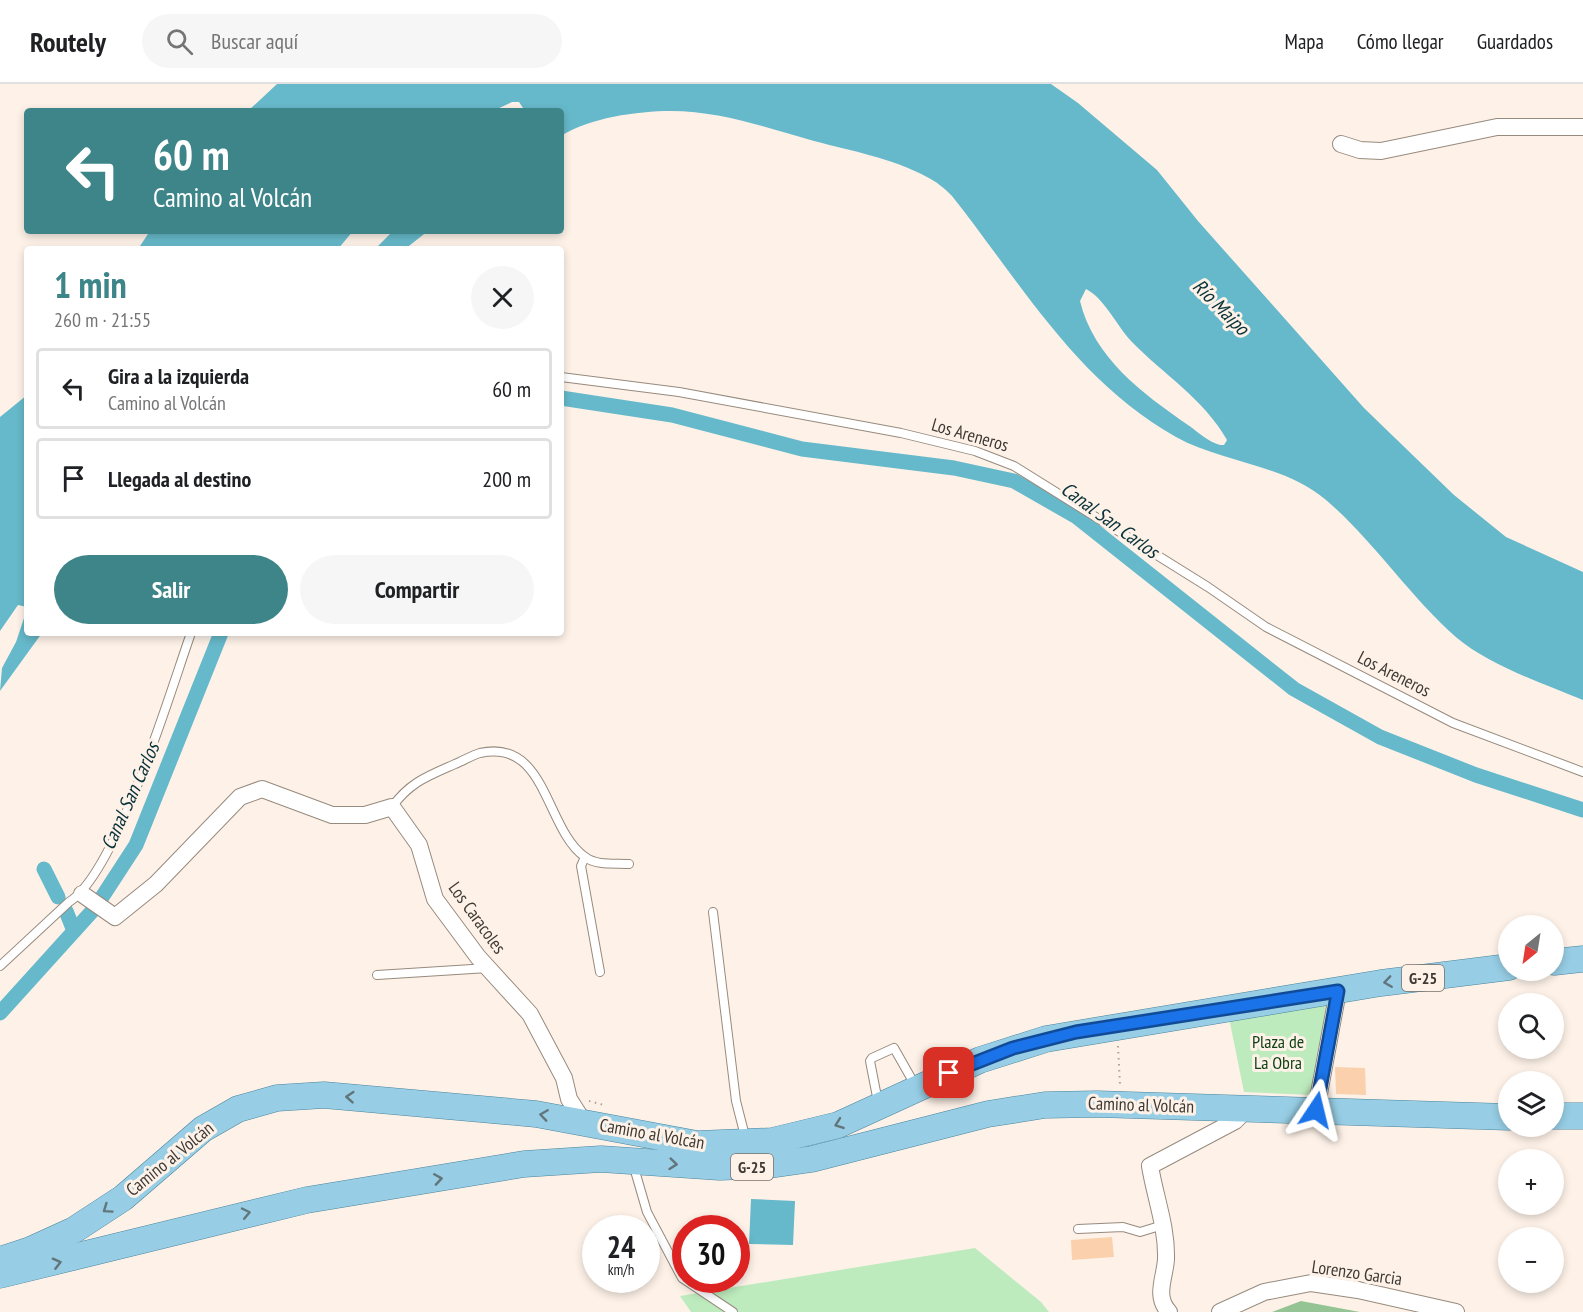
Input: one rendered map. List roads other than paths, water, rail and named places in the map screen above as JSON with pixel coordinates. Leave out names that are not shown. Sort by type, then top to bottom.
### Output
[{"type":"main road","points":[[1564,961],[1583,959]]},
{"type":"main road","name":"Camino al Volcán","points":[[0,1260],[30,1250],[74,1230],[123,1198],[203,1129],[220,1118],[257,1102],[292,1095],[324,1095],[439,1104],[583,1121],[672,1141],[747,1144],[817,1131],[877,1108],[917,1088],[1013,1048],[1076,1032],[1381,983],[1498,968]]},
{"type":"main road","name":"Camino al Volcán","points":[[0,1275],[111,1249],[219,1219],[307,1200],[525,1164],[569,1160],[632,1160],[701,1167],[770,1165],[822,1157],[959,1120],[1016,1108],[1074,1104],[1498,1117]]},
{"type":"main road","points":[[1564,1116],[1583,1116]]},
{"type":"street","points":[[1341,144],[1360,150],[1381,151],[1497,127],[1583,127]]},
{"type":"street","points":[[83,895],[115,917],[156,884],[240,797],[262,789],[313,810],[345,816],[365,815],[392,807]]},
{"type":"street","name":"Los Caracoles","points":[[392,807],[419,845],[435,899],[489,968],[530,1014],[564,1078],[569,1099],[583,1121]]},
{"type":"street","points":[[1316,1110],[1338,991]]},
{"type":"street","points":[[1169,1312],[1163,1305],[1160,1285],[1166,1261],[1166,1238],[1150,1166],[1235,1121],[1248,1108]]},
{"type":"street","name":"Lorenzo Garcia","points":[[1220,1312],[1264,1292],[1311,1283],[1378,1294],[1455,1312]]},
{"type":"lane","name":"Los Areneros","points":[[564,377],[679,392],[901,433],[975,451],[1014,466],[1208,587],[1266,627],[1453,723],[1583,772]]},
{"type":"lane","points":[[0,966],[69,902],[83,895],[130,804],[190,636]]},
{"type":"lane","points":[[392,807],[413,783],[481,753],[505,754],[533,769],[568,841],[585,857],[595,862],[629,864]]},
{"type":"lane","points":[[585,857],[581,866],[600,972]]},
{"type":"lane","points":[[712,912],[736,1101],[747,1144]]},
{"type":"lane","points":[[377,975],[489,968]]},
{"type":"lane","points":[[877,1108],[878,1098],[870,1061],[872,1058],[894,1048],[917,1088]]},
{"type":"lane","points":[[632,1160],[647,1212],[682,1278],[733,1312]]},
{"type":"lane","points":[[1078,1229],[1123,1227],[1140,1232],[1163,1225]]},
{"type":"water","name":"Río Maipo","points":[[277,84],[1051,84],[1078,103],[1157,170],[1198,221],[1364,408],[1454,495],[1506,537],[1583,572],[1583,700],[1501,665],[1457,638],[1423,604],[1360,533],[1326,500],[1309,488],[1272,471],[1194,446],[1140,414],[1079,359],[1027,296],[952,196],[934,181],[914,170],[872,156],[744,121],[708,114],[658,111],[629,114],[585,124],[564,134],[564,108],[523,108],[519,102],[512,102],[499,108],[251,108]],"holes":[[[1086,289],[1099,299],[1131,341],[1207,412],[1227,440],[1224,445],[1206,438],[1154,400],[1137,387],[1108,357],[1096,340],[1080,301]]]},
{"type":"water","points":[[148,234],[350,234],[340,246],[140,246]]},
{"type":"water","points":[[390,234],[424,234],[409,246],[378,246]]},
{"type":"water","points":[[24,397],[24,606],[18,605],[0,631],[0,417]]},
{"type":"water","points":[[24,618],[24,636],[40,636],[0,691],[2,668],[16,642]]},
{"type":"water","points":[[751,1199],[795,1201],[793,1245],[750,1244]]},
{"type":"waterway","name":"Canal San Carlos","points":[[564,398],[672,415],[802,449],[954,468],[1014,481],[1077,517],[1294,689],[1380,737],[1476,775],[1583,810]]},
{"type":"waterway","name":"Canal San Carlos","points":[[0,1013],[95,908],[136,845],[220,636]]},
{"type":"waterway","points":[[44,869],[58,897]]},
{"type":"waterway","points":[[66,911],[74,931]]},
{"type":"park label","name":"Plaza de La Obra","points":[[1278,1052]]}]
